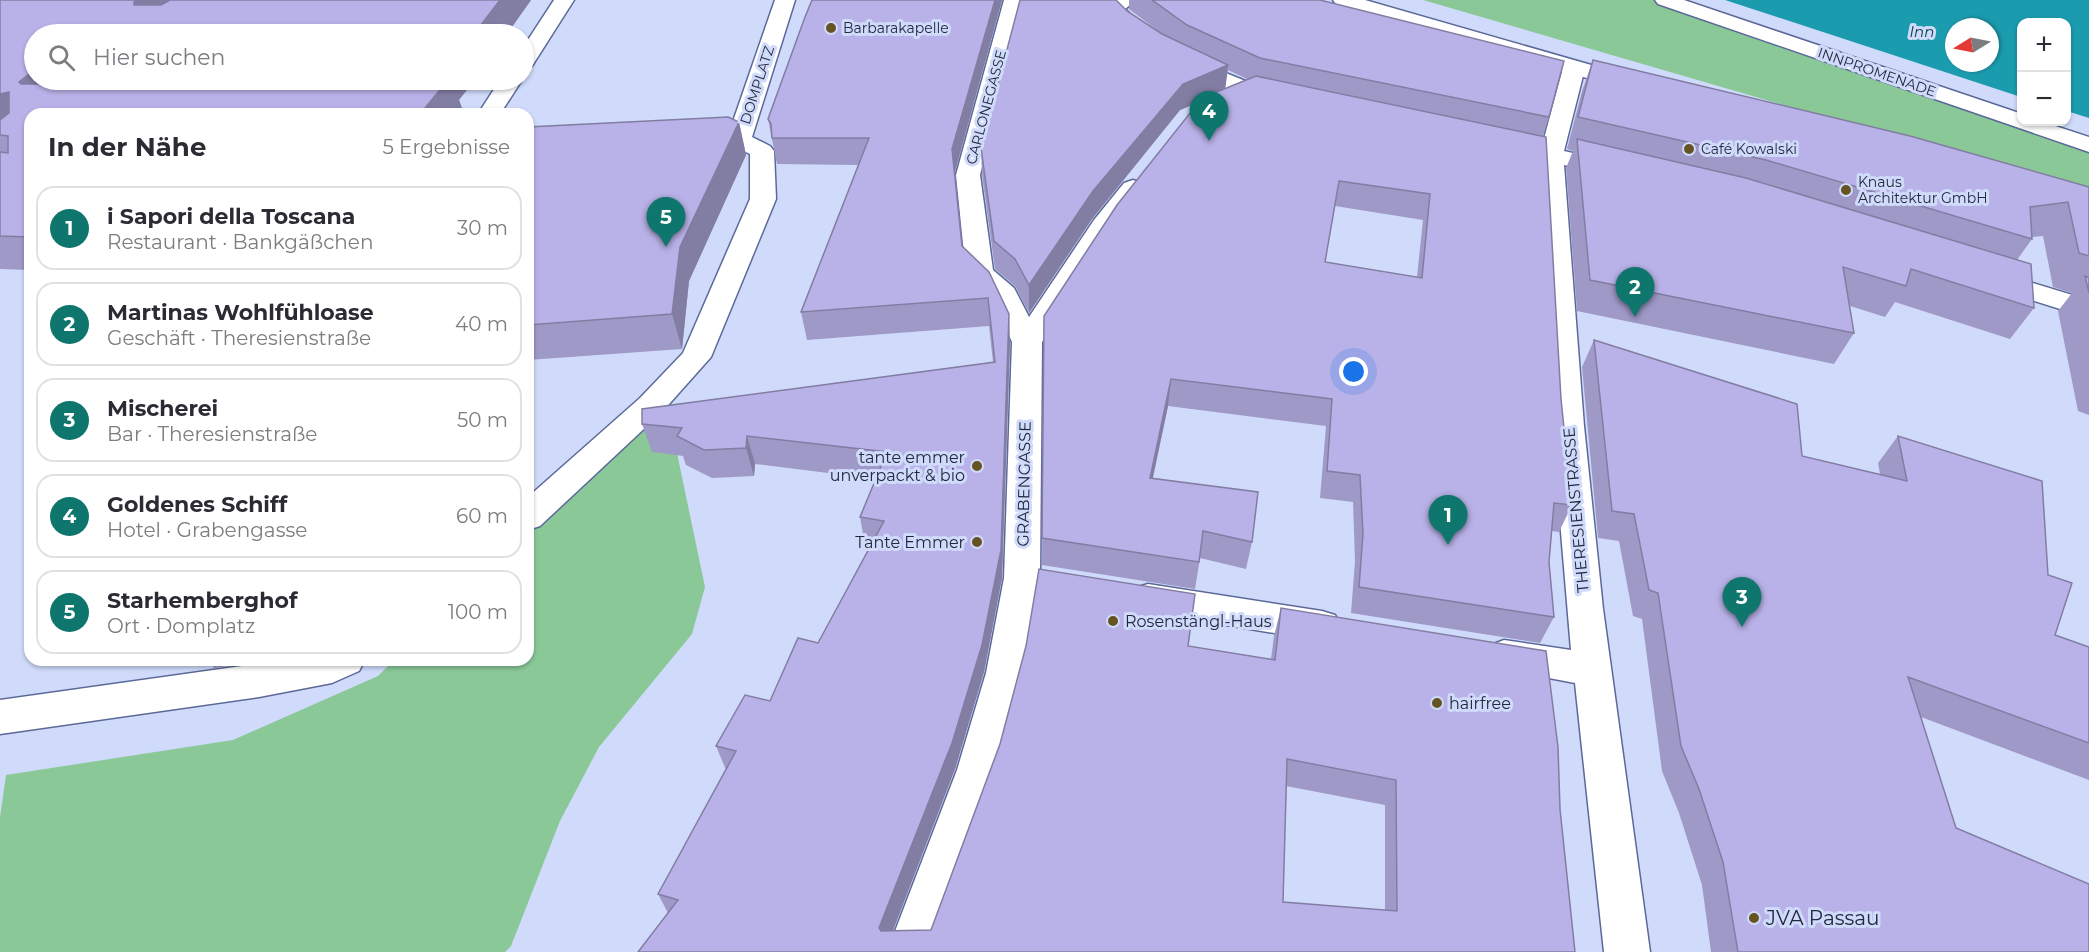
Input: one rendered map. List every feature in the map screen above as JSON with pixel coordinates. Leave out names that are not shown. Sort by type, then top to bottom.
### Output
[{"type":"street","points":[[534,46],[564,0]]},
{"type":"street","name":"DOMPLATZ","points":[[691,142],[739,140],[785,0]]},
{"type":"street","name":"CARLONEGASSE","points":[[1014,0],[968,175],[980,273],[1037,327]]},
{"type":"street","points":[[1126,0],[1112,8],[1162,50],[1250,91],[1296,102]]},
{"type":"street","points":[[1343,0],[1651,89]]},
{"type":"street","name":"INNPROMENADE","points":[[1665,0],[2089,144]]},
{"type":"street","name":"THERESIENSTRASSE","points":[[1574,68],[1551,155],[1568,426],[1627,952]]},
{"type":"street","points":[[493,108],[505,90]]},
{"type":"street","points":[[1220,104],[1250,91]]},
{"type":"street","points":[[534,512],[651,405],[696,357],[763,199],[762,151],[739,140]]},
{"type":"street","points":[[1481,140],[1630,174]]},
{"type":"street","points":[[1037,327],[1104,226],[1147,171]]},
{"type":"street","points":[[1965,270],[2089,309]]},
{"type":"street","name":"GRABENGASSE","points":[[910,952],[966,802],[1039,581],[1037,327]]},
{"type":"street","points":[[1115,593],[1360,633]]},
{"type":"street","points":[[1477,651],[1594,670]]},
{"type":"street","points":[[0,717],[259,681],[334,666]]},
{"type":"shaded area","points":[[1423,0],[1655,0],[2089,151],[2089,194]]},
{"type":"shaded area","points":[[750,400],[676,433],[678,458],[705,587],[692,634],[599,747],[560,821],[511,946],[505,952],[0,952],[0,817],[6,775],[233,740],[378,676],[388,666],[534,666],[534,521],[651,405]]},
{"type":"water","name":"Inn","points":[[1725,0],[2089,0],[2089,118],[2071,112],[2071,18],[2017,18],[2017,96]]},
{"type":"building","points":[[0,0],[137,0],[134,5],[161,5],[170,0],[500,0],[482,24],[24,24],[24,78],[19,82],[24,84],[24,90],[440,90],[425,108],[24,108],[24,237],[0,236],[0,152],[8,153],[8,136],[0,135],[0,120],[9,113],[9,92],[0,94]]},
{"type":"building","points":[[812,0],[995,0],[952,149],[962,246],[989,272],[1009,314],[1001,550],[982,645],[952,743],[879,928],[881,931],[931,930],[1000,744],[1026,646],[1039,569],[1195,594],[1188,646],[1275,660],[1281,608],[1546,651],[1558,747],[1560,809],[1575,952],[638,952],[678,900],[658,894],[736,751],[716,746],[745,695],[770,701],[798,638],[818,643],[884,521],[860,517],[887,452],[747,436],[746,448],[704,450],[677,436],[682,428],[642,424],[642,409],[995,362],[988,298],[801,312],[869,138],[772,138],[771,124],[768,119]],"holes":[[[1287,759],[1396,780],[1397,911],[1283,902]]]},
{"type":"building","points":[[1020,0],[1116,0],[1127,11],[1162,34],[1228,65],[1183,84],[1093,191],[1029,285],[1015,259],[994,241],[981,148]]},
{"type":"building","points":[[1152,0],[1320,0],[1564,61],[1549,117],[1260,58],[1187,25]]},
{"type":"building","points":[[1593,60],[1910,136],[2089,187],[2089,256],[2079,253],[2068,202],[2030,207],[2032,239],[1766,160],[1578,117]]},
{"type":"building","points":[[1256,76],[1546,137],[1561,399],[1572,505],[1554,503],[1549,562],[1554,617],[1359,587],[1363,534],[1360,475],[1327,471],[1332,399],[1171,379],[1150,478],[1258,492],[1252,542],[1203,531],[1199,562],[1042,538],[1044,316],[1117,205],[1202,98]],"holes":[[[1339,181],[1430,194],[1422,278],[1325,262]]]},
{"type":"building","points":[[728,117],[739,122],[680,247],[672,314],[534,325],[534,127]]},
{"type":"building","points":[[1577,139],[1746,178],[2031,264],[2034,308],[1911,269],[1906,286],[1843,267],[1854,333],[1590,280]]},
{"type":"building","points":[[2085,276],[2089,278],[2089,293]]},
{"type":"building","points":[[1594,340],[1797,404],[1802,456],[1907,481],[1898,436],[2042,481],[2048,575],[2072,583],[2055,635],[2089,647],[2089,743],[1908,677],[1956,828],[2089,884],[2089,952],[1738,952],[1723,862],[1699,789],[1681,746],[1658,593],[1649,590],[1634,514],[1612,511]]},
{"type":"place","name":"Barbarakapelle","points":[[831,28]]},
{"type":"place","name":"Goldenes Schiff","points":[[1209,141]]},
{"type":"place","name":"Café Kowalski","points":[[1689,149]]},
{"type":"place","name":"Knaus Architektur GmbH","points":[[1846,190]]},
{"type":"place","name":"Starhemberghof","points":[[666,247]]},
{"type":"place","name":"Martinas Wohlfühloase","points":[[1635,317]]},
{"type":"place","name":"tante emmer unverpackt & bio","points":[[977,466]]},
{"type":"place","name":"Tante Emmer","points":[[977,542]]},
{"type":"place","name":"i Sapori della Toscana","points":[[1448,545]]},
{"type":"place","name":"Rosenstängl-Haus","points":[[1113,621]]},
{"type":"place","name":"Mischerei","points":[[1742,627]]},
{"type":"place","name":"hairfree","points":[[1437,703]]},
{"type":"place","name":"JVA Passau","points":[[1754,918]]}]
